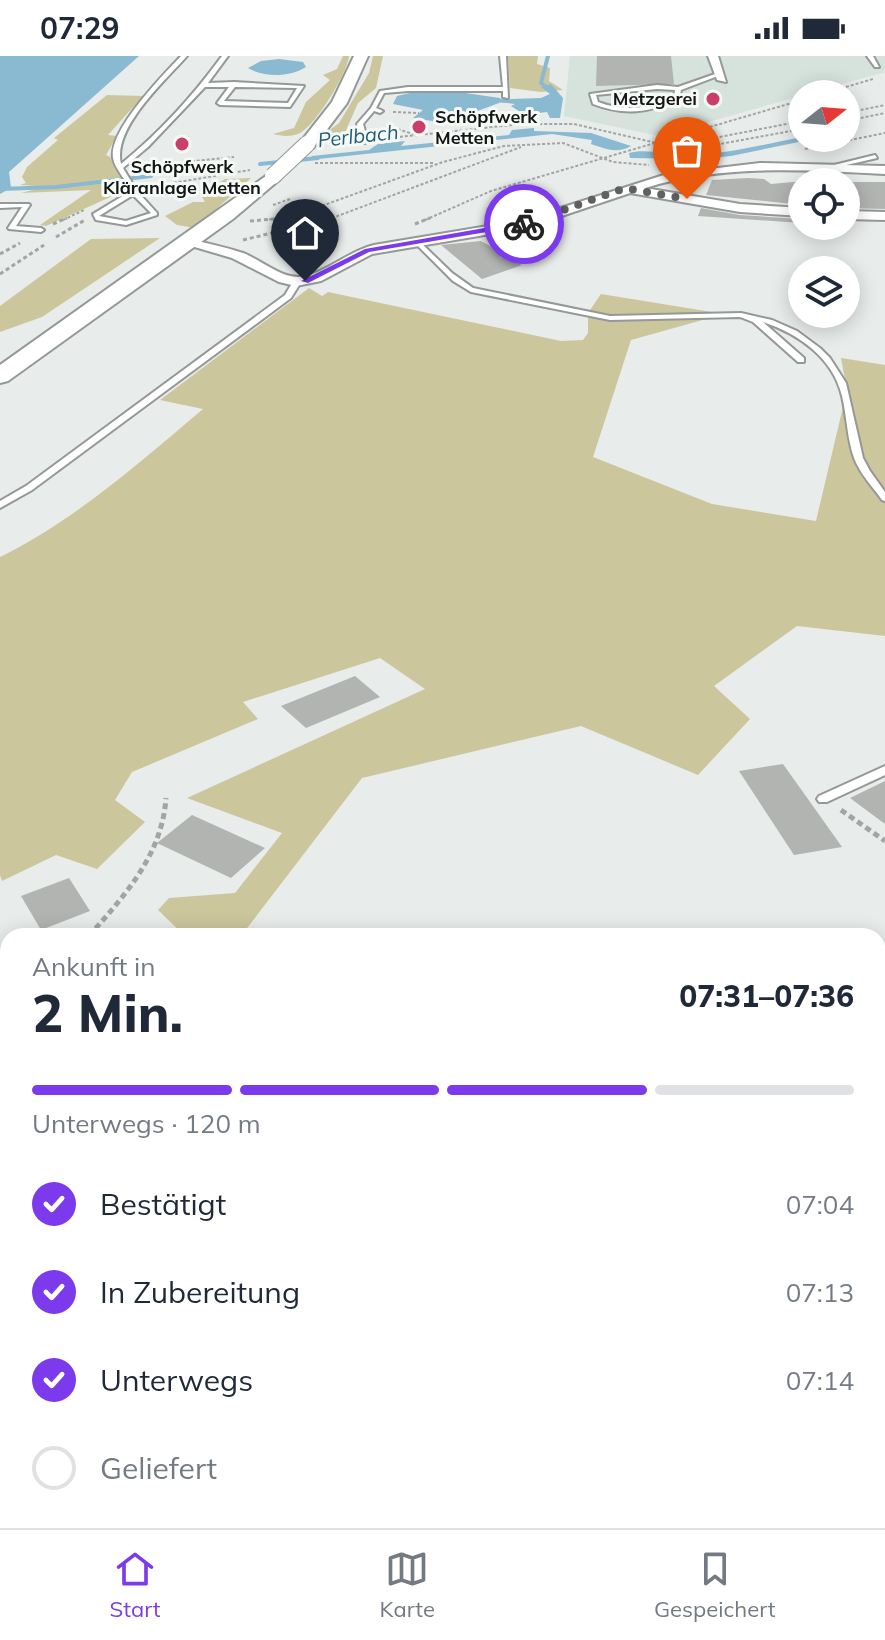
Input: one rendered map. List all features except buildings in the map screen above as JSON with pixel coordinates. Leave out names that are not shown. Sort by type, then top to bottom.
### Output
[{"type":"main road","points":[[0,376],[188,243],[273,176],[307,144],[341,100],[356,75],[361,56]]},
{"type":"street","points":[[713,56],[721,77]]},
{"type":"street","points":[[188,243],[254,262],[280,278],[297,282],[312,280],[357,253],[508,228],[546,218],[625,188],[688,174],[725,169],[829,167],[885,170]]},
{"type":"street","points":[[625,188],[740,208],[788,211]]},
{"type":"street","points":[[860,215],[885,216]]},
{"type":"lane","points":[[135,190],[95,215],[98,219],[126,223],[155,214],[135,190],[115,153],[125,129],[142,103],[184,56]]},
{"type":"lane","points":[[120,167],[146,146],[204,85],[225,56]]},
{"type":"lane","points":[[503,56],[506,97]]},
{"type":"lane","points":[[870,56],[877,66]]},
{"type":"lane","points":[[678,89],[677,98],[645,112],[616,112],[595,103],[593,94],[657,87],[678,89],[721,77]]},
{"type":"lane","points":[[204,85],[234,84],[301,86],[290,105],[220,103],[234,84]]},
{"type":"lane","points":[[365,141],[360,124],[380,111],[382,92],[435,88],[505,89]]},
{"type":"lane","points":[[829,167],[875,157]]},
{"type":"lane","points":[[0,206],[27,205],[11,228],[41,230]]},
{"type":"lane","points":[[418,243],[433,255],[454,281],[496,297],[610,318],[741,315],[774,321],[799,334],[827,361],[841,382],[863,467],[885,498]]},
{"type":"lane","points":[[0,505],[29,488],[288,296],[297,282]]},
{"type":"lane","points":[[741,315],[756,320],[801,360]]},
{"type":"lane","points":[[823,799],[885,770]]},
{"type":"path","points":[[860,83],[874,79]]},
{"type":"path","points":[[380,248],[422,220],[480,195],[788,104]]},
{"type":"path","points":[[860,110],[885,105]]},
{"type":"path","points":[[380,111],[419,113]]},
{"type":"path","points":[[860,118],[885,113]]},
{"type":"path","points":[[506,118],[506,122],[521,124]]},
{"type":"path","points":[[365,141],[521,124],[574,124],[654,142],[698,148],[788,132]]},
{"type":"path","points":[[665,140],[704,140],[788,124]]},
{"type":"path","points":[[388,126],[415,136]]},
{"type":"path","points":[[423,135],[432,132]]},
{"type":"path","points":[[406,142],[415,136]]},
{"type":"path","points":[[217,250],[255,235],[330,219],[437,179],[482,158],[533,143]]},
{"type":"path","points":[[248,221],[291,217],[443,162],[504,146],[563,143],[604,158]]},
{"type":"path","points":[[120,167],[234,157]]},
{"type":"path","points":[[309,163],[384,165],[443,162]]},
{"type":"path","points":[[135,190],[208,179]]},
{"type":"path","points":[[0,254],[41,230],[96,205]]},
{"type":"path","points":[[96,928],[134,883],[167,820],[166,798]]},
{"type":"path","points":[[823,799],[885,841]]},
{"type":"shaded area","points":[[343,56],[349,56],[343,75],[313,121],[298,134],[273,134],[294,128],[306,102],[330,80],[323,75],[337,69]]},
{"type":"shaded area","points":[[373,56],[383,56],[376,88],[358,103],[343,137],[322,142],[327,132],[339,123],[369,73]]},
{"type":"shaded area","points":[[508,56],[538,56],[537,64],[550,68],[549,81],[563,90],[541,92],[510,88]]},
{"type":"shaded area","points":[[570,56],[885,56],[885,72],[857,80],[788,80],[788,99],[659,136],[564,116]]},
{"type":"shaded area","points":[[107,95],[143,96],[108,135],[117,136],[106,155],[128,189],[46,226],[40,225],[91,190],[21,193],[36,189],[36,186],[20,185],[26,183],[22,177],[27,167],[58,140],[54,138]]},
{"type":"shaded area","points":[[251,178],[195,228],[177,225],[165,216],[193,202],[205,202],[200,194],[225,179]]},
{"type":"shaded area","points":[[160,238],[42,317],[0,332],[0,306],[91,239]]},
{"type":"shaded area","points":[[309,288],[322,296],[328,292],[561,341],[583,340],[588,333],[588,313],[601,294],[724,314],[631,340],[593,457],[712,504],[816,521],[847,390],[841,358],[885,365],[885,636],[797,626],[714,686],[750,719],[698,775],[581,726],[362,778],[247,928],[177,928],[158,910],[169,898],[235,893],[282,833],[187,798],[425,689],[380,658],[243,702],[258,719],[132,772],[115,800],[145,822],[97,869],[56,855],[2,881],[0,557],[80,509],[203,409],[160,400]]},
{"type":"water","points":[[0,56],[139,56],[9,172],[11,188],[0,194]]},
{"type":"water","points":[[279,59],[303,62],[306,67],[277,75],[248,68],[261,61]]},
{"type":"water","points":[[551,84],[563,98],[560,118],[550,118],[547,112],[525,115],[511,106],[515,104],[510,103],[511,99],[541,98],[550,94],[541,87]]},
{"type":"water","points":[[414,92],[465,93],[500,98],[499,103],[445,123],[413,118],[423,110],[393,104],[397,96]]},
{"type":"water","points":[[534,128],[534,131],[591,133],[631,146],[611,150],[591,144],[592,140],[552,134],[309,160],[312,156],[369,150],[378,144],[405,141],[401,146],[509,135],[512,130]]},
{"type":"water","points":[[788,140],[788,144],[701,159],[630,158],[629,153],[643,151],[683,155]]},
{"type":"waterway","points":[[548,56],[541,83],[553,92]]},
{"type":"waterway","points":[[490,100],[521,102]]},
{"type":"waterway","name":"Perlbach","points":[[260,164],[318,158]]},
{"type":"waterway","name":"Perlbach","points":[[0,189],[56,187],[151,176]]},
{"type":"way so far","points":[[524,224],[625,188],[687,199]]},
{"type":"place","name":"Metzgerei","points":[[713,99]]},
{"type":"place","name":"Schöpfwerk Metten","points":[[419,127]]},
{"type":"place","name":"Schöpfwerk Kläranlage Metten","points":[[182,144]]},
{"type":"route","points":[[305,281],[319,277],[345,259],[367,250],[524,224]]}]
